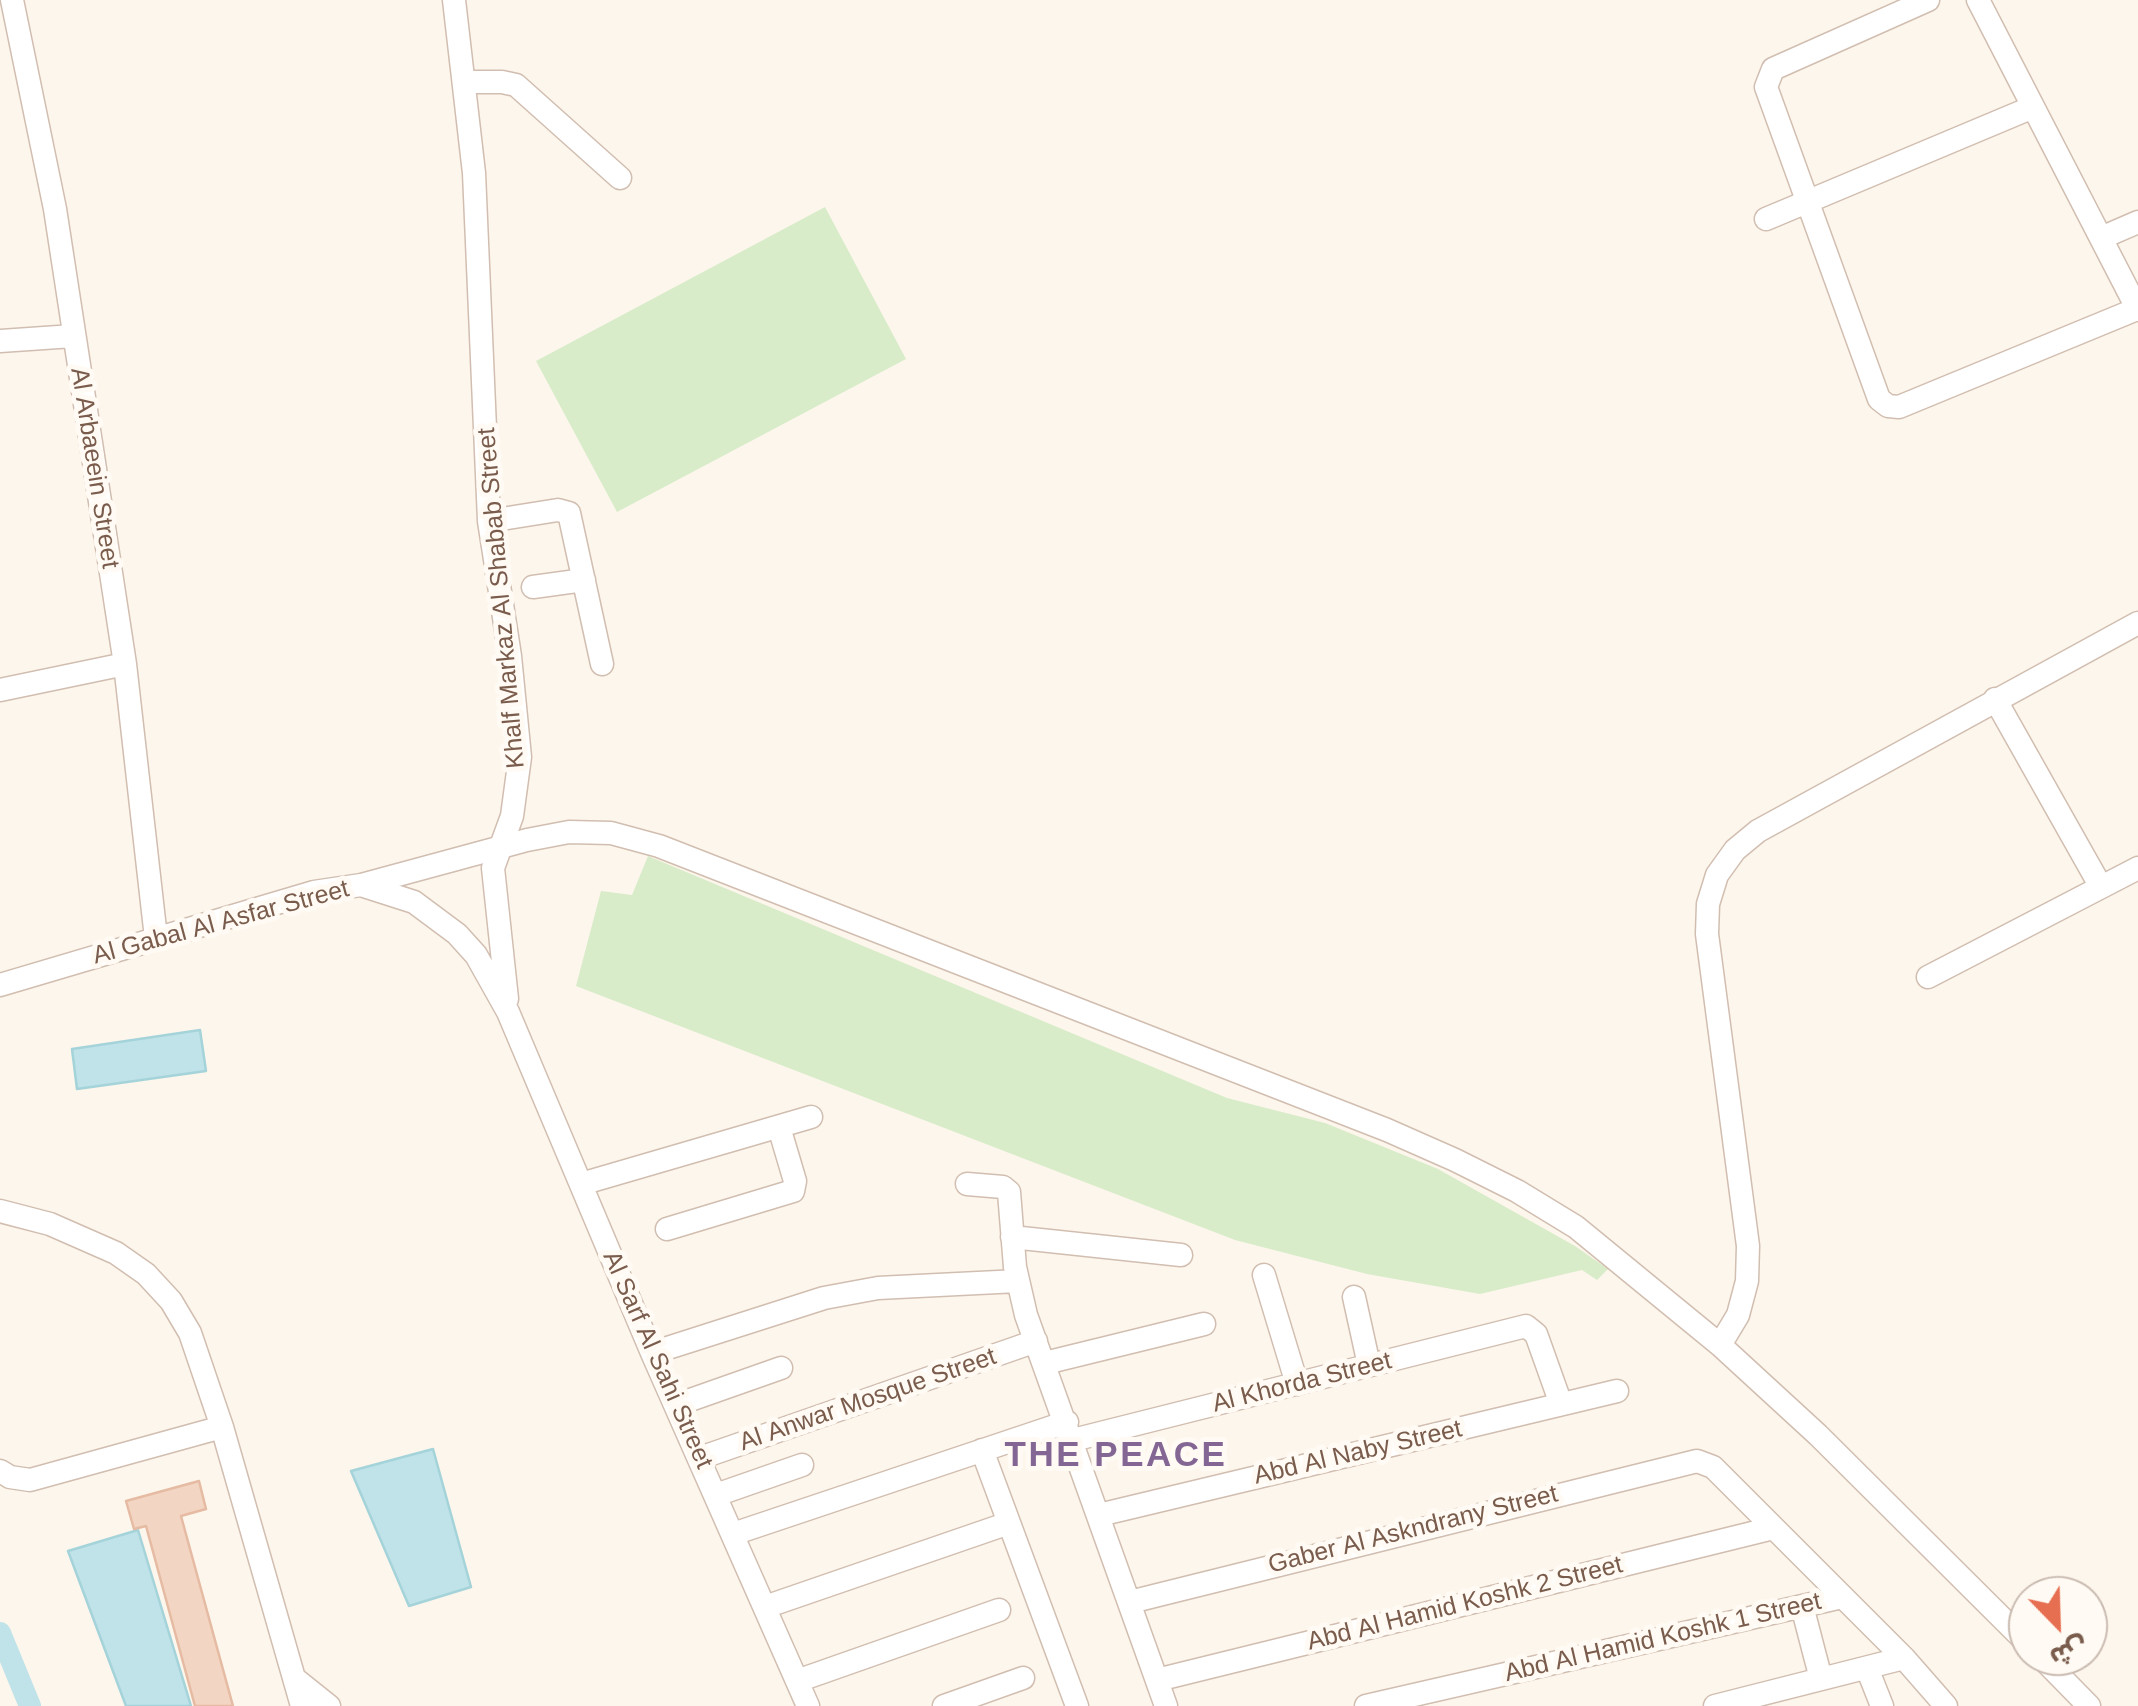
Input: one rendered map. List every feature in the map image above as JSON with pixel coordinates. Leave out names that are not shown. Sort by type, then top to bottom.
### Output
[{"type":"street","name":"Khalf Markaz Al Shabab Street","points":[[454,0],[474,173],[489,520],[510,656],[520,757],[512,816],[493,868],[508,1012]]},
{"type":"street","points":[[1928,0],[1773,70],[1768,77],[1768,96],[1874,389],[1888,406],[1899,407],[2138,310],[1978,0]]},
{"type":"street","name":"Al Arbaeein Street","points":[[9,16],[55,208],[124,664],[156,938]]},
{"type":"street","points":[[465,82],[516,85],[620,178]]},
{"type":"street","points":[[1766,219],[2033,106]]},
{"type":"street","points":[[2101,238],[2138,222]]},
{"type":"street","points":[[0,341],[73,336]]},
{"type":"street","points":[[489,520],[564,510],[571,518],[602,664]]},
{"type":"street","points":[[533,587],[584,580]]},
{"type":"street","points":[[1720,1345],[1738,1315],[1748,1281],[1748,1246],[1707,934],[1708,904],[1718,875],[1735,850],[1758,832],[1995,698],[2138,623]]},
{"type":"street","points":[[0,690],[124,664]]},
{"type":"street","points":[[1995,698],[2100,887]]},
{"type":"street","points":[[362,885],[502,845],[570,832],[611,833],[660,846],[1388,1130],[1518,1191],[1576,1227],[1720,1345],[1818,1435],[2008,1624]]},
{"type":"street","points":[[1928,977],[2138,868]]},
{"type":"street","name":"Al Gabal Al Asfar Street","points":[[0,985],[314,892],[362,885],[388,891],[437,916],[476,954],[508,1012]]},
{"type":"street","name":"Al Sarf Al Sahi Street","points":[[508,1012],[652,1353],[808,1706]]},
{"type":"street","points":[[581,1184],[812,1117]]},
{"type":"street","points":[[668,1229],[793,1190],[795,1182],[779,1126]]},
{"type":"street","points":[[966,1184],[1003,1187],[1009,1192],[1018,1281],[1166,1706]]},
{"type":"street","points":[[0,1211],[50,1224],[116,1253],[146,1274],[172,1301],[190,1333],[222,1427],[302,1706]]},
{"type":"street","points":[[1012,1237],[1181,1254]]},
{"type":"street","points":[[1264,1275],[1296,1384]]},
{"type":"street","points":[[652,1353],[824,1298],[878,1288],[1018,1281]]},
{"type":"street","points":[[1354,1297],[1369,1366]]},
{"type":"street","name":"Al Anwar Mosque Street","points":[[700,1458],[1040,1352],[1204,1324]]},
{"type":"street","name":"Al Khorda Street","points":[[733,1534],[982,1450],[1296,1384],[1530,1327],[1561,1404]]},
{"type":"street","points":[[676,1405],[781,1368]]},
{"type":"street","name":"Abd Al Naby Street","points":[[1100,1515],[1617,1391]]},
{"type":"street","points":[[0,1472],[30,1480],[222,1427]]},
{"type":"street","points":[[982,1450],[1076,1706]]},
{"type":"street","name":"Gaber Al Askndrany Street","points":[[1130,1602],[1696,1461],[1713,1467],[1774,1528]]},
{"type":"street","points":[[716,1495],[802,1465]]},
{"type":"street","points":[[765,1607],[1009,1523]]},
{"type":"street","points":[[1774,1528],[1904,1658],[1946,1706]]},
{"type":"street","name":"Abd Al Hamid Koshk 2 Street","points":[[1157,1680],[1774,1528]]},
{"type":"street","name":"Abd Al Hamid Koshk 1 Street","points":[[1366,1706],[1842,1597]]},
{"type":"street","points":[[1802,1606],[1821,1679]]},
{"type":"street","points":[[797,1680],[999,1610]]},
{"type":"street","points":[[1714,1706],[1904,1658]]},
{"type":"street","points":[[1867,1668],[1882,1706]]},
{"type":"street","points":[[2060,1676],[2089,1706]]},
{"type":"street","points":[[294,1678],[328,1706]]},
{"type":"street","points":[[944,1706],[1024,1678]]},
{"type":"green space","points":[[825,207],[906,359],[617,512],[536,361]]},
{"type":"green space","points":[[648,856],[1227,1098],[1325,1123],[1438,1169],[1575,1246],[1608,1269],[1597,1280],[1582,1270],[1480,1294],[1367,1274],[1235,1240],[576,986],[601,891],[632,895]]},
{"type":"water","points":[[200,1030],[206,1071],[77,1089],[72,1049]]},
{"type":"water","points":[[433,1449],[471,1587],[409,1606],[351,1471]]},
{"type":"water","points":[[138,1530],[191,1706],[126,1706],[68,1551]]},
{"type":"building","points":[[199,1481],[206,1509],[181,1516],[233,1706],[195,1706],[146,1526],[134,1529],[126,1501]]},
{"type":"waterway","points":[[0,1633],[30,1706]]},
{"type":"district","name":"THE PEACE","points":[[1116,1456]]}]
